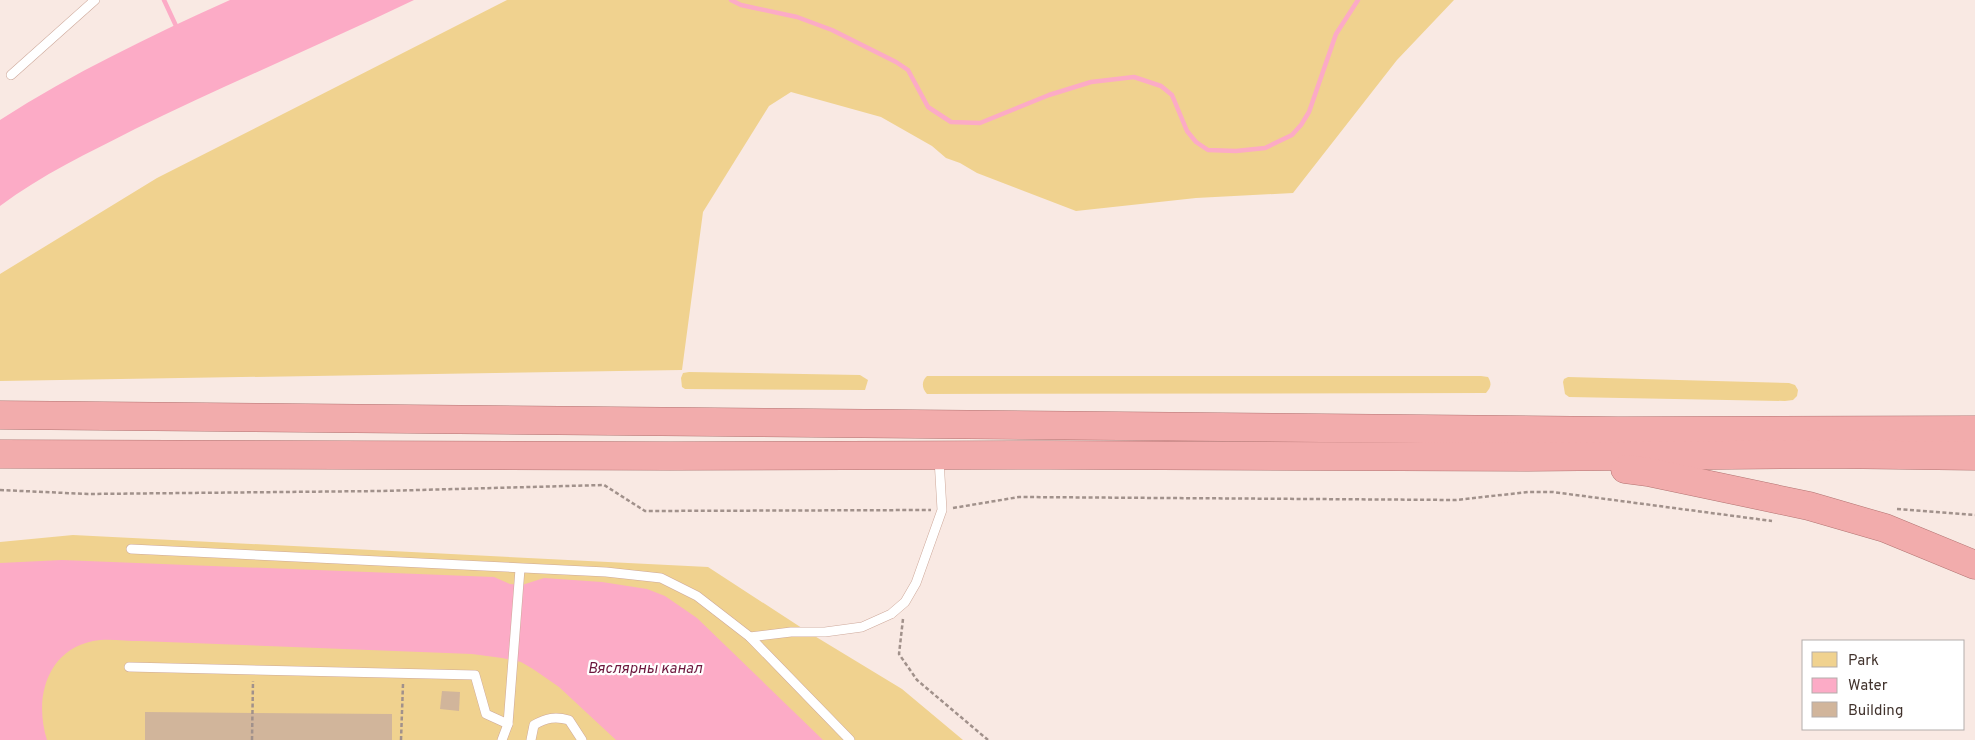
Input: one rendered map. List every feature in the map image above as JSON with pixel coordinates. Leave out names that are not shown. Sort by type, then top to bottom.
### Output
[{"type":"highway","points":[[0,415],[1618,431],[1975,430]]},
{"type":"highway","points":[[0,454],[1529,457],[1826,454],[1975,456]]},
{"type":"highway","points":[[1529,457],[1648,472],[1809,506],[1885,528],[1975,565]]},
{"type":"lane","points":[[11,75],[95,0]]},
{"type":"lane","points":[[750,637],[862,627],[891,614],[905,602],[916,583],[942,510],[939,456]]},
{"type":"lane","points":[[132,549],[520,571],[606,572],[661,578],[697,596],[750,637],[850,740]]},
{"type":"lane","points":[[502,740],[508,724],[520,571]]},
{"type":"lane","points":[[129,667],[475,674],[486,714],[508,724]]},
{"type":"lane","points":[[531,740],[534,725],[546,718],[569,720],[582,740]]},
{"type":"path","points":[[0,490],[88,494],[604,485],[645,511],[942,510],[1019,497],[1456,500],[1528,492],[1554,492],[1775,521]]},
{"type":"path","points":[[1891,508],[1975,515]]},
{"type":"path","points":[[905,602],[899,654],[917,680],[988,740]]},
{"type":"path","points":[[252,740],[253,670]]},
{"type":"path","points":[[401,740],[403,673]]},
{"type":"green space","points":[[507,0],[1454,0],[1397,60],[1293,193],[1196,198],[1076,211],[977,173],[960,163],[946,158],[932,146],[881,117],[791,92],[769,106],[703,212],[682,370],[0,381],[0,274],[157,178]]},
{"type":"green space","points":[[683,373],[860,375],[868,380],[865,390],[685,389],[682,387],[681,378]]},
{"type":"green space","points":[[927,376],[1481,376],[1488,377],[1490,387],[1486,393],[927,394],[923,385]]},
{"type":"green space","points":[[1568,377],[1789,383],[1795,385],[1798,390],[1797,396],[1793,400],[1785,401],[1569,397],[1565,394],[1563,382]]},
{"type":"green space","points":[[73,535],[708,567],[808,632],[902,689],[963,740],[0,740],[0,542]]},
{"type":"water","points":[[230,0],[414,0],[135,129],[49,174],[0,206],[0,120],[55,86],[112,56]]},
{"type":"water","name":"Вяслярны канал","points":[[62,560],[494,577],[510,584],[522,585],[544,578],[602,582],[647,589],[665,596],[697,618],[823,740],[616,740],[559,687],[521,662],[502,658],[472,654],[98,640],[77,646],[64,655],[54,666],[43,693],[43,724],[47,740],[0,740],[0,563]]},
{"type":"building","points":[[442,691],[460,692],[459,711],[440,709]]},
{"type":"building","points":[[145,712],[392,714],[392,740],[145,740]]},
{"type":"waterway","points":[[164,0],[177,28]]},
{"type":"waterway","points":[[731,0],[741,5],[797,17],[832,30],[896,62],[908,70],[928,107],[951,122],[980,123],[1049,95],[1091,82],[1134,77],[1161,86],[1172,95],[1187,131],[1196,142],[1208,150],[1236,151],[1265,148],[1292,135],[1301,125],[1309,112],[1336,34],[1358,0]]}]
